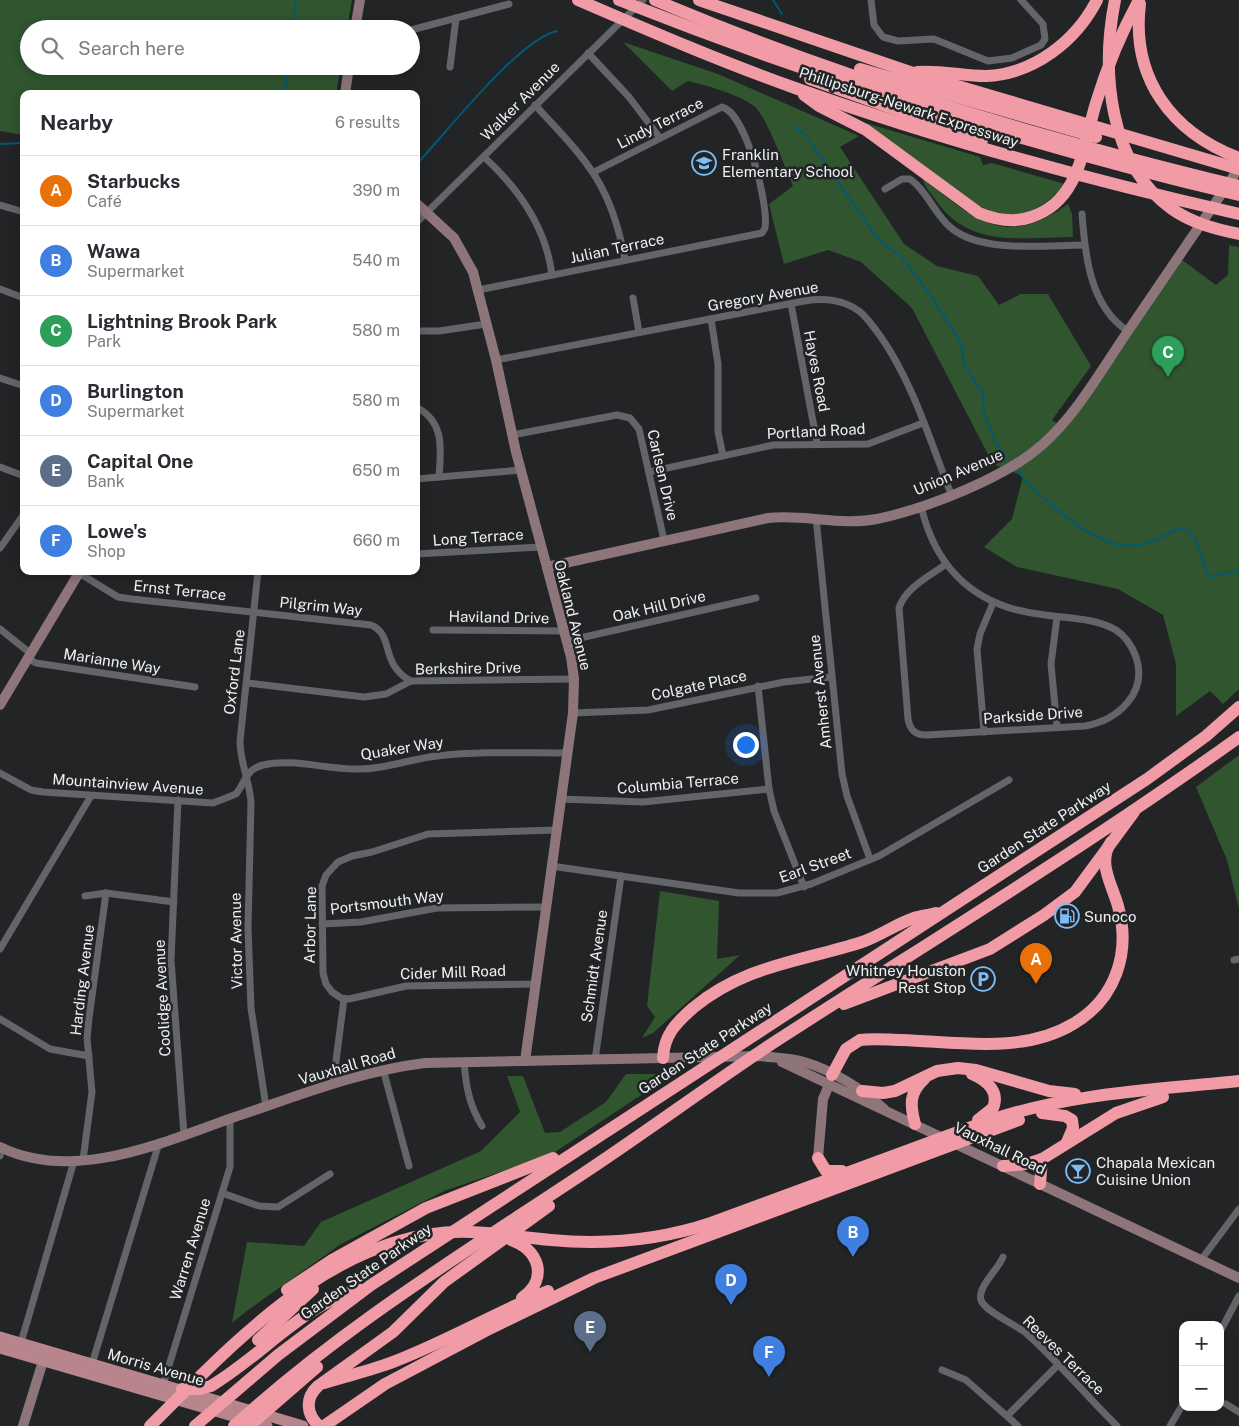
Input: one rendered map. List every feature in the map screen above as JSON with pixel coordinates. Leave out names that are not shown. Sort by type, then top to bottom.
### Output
[{"type":"highway","name":"Phillipsburg-Newark Expressway","points":[[578,0],[651,32],[794,88],[967,144],[1144,192],[1239,214]]},
{"type":"highway","name":"Phillipsburg-Newark Expressway","points":[[620,0],[665,18],[904,102],[1062,150],[1198,180],[1239,186]]},
{"type":"highway","name":"Phillipsburg-Newark Expressway","points":[[655,0],[775,48],[886,86],[1198,180],[1239,195]]},
{"type":"highway","points":[[698,0],[910,72],[1239,169]]},
{"type":"highway","points":[[910,72],[937,70],[987,76],[1021,68],[1044,58],[1062,45],[1086,20],[1097,0]]},
{"type":"highway","points":[[1115,0],[1110,35],[1110,83],[1117,125],[1130,162],[1146,185],[1172,209],[1203,225],[1239,234]]},
{"type":"highway","points":[[794,88],[819,106],[866,130],[968,206],[984,215],[1006,220],[1028,218],[1049,209],[1065,194],[1075,176],[1107,56],[1125,0]]},
{"type":"highway","points":[[1096,102],[1112,56],[1140,0]]},
{"type":"highway","points":[[1140,0],[1139,37],[1148,76],[1165,107],[1190,132],[1219,150],[1239,158]]},
{"type":"highway","points":[[675,8],[867,71],[979,104],[1158,154],[1210,161]]},
{"type":"highway","points":[[665,18],[735,49],[873,103],[990,143],[1085,170],[1144,192]]},
{"type":"highway","name":"Garden State Parkway","points":[[199,1422],[303,1335],[371,1285],[439,1240],[468,1228],[600,1135],[1147,778],[1206,736],[1236,710]]},
{"type":"highway","points":[[234,1426],[326,1359],[350,1330],[817,1015],[1139,806],[1239,737]]},
{"type":"highway","points":[[817,1015],[990,949],[1001,942],[1075,892],[1139,806]]},
{"type":"highway","points":[[831,1080],[846,1049],[860,1040],[1022,1042],[1056,1033],[1090,1012],[1101,1001],[1113,983],[1122,950],[1120,915],[1104,865],[1105,855],[1111,842]]},
{"type":"highway","points":[[663,1058],[665,1040],[678,1021],[712,994],[736,980],[783,962],[862,942],[912,919],[944,912]]},
{"type":"highway","points":[[952,1068],[983,1080],[994,1092],[995,1102],[986,1116],[953,1134]]},
{"type":"highway","points":[[862,1091],[883,1093],[895,1091],[930,1074],[952,1068],[972,1069],[1054,1092],[1100,1095]]},
{"type":"highway","points":[[915,1124],[911,1108],[912,1097],[917,1086],[930,1074]]},
{"type":"highway","points":[[150,1426],[216,1361],[282,1303],[345,1265],[382,1247],[416,1237],[468,1228],[572,1242],[649,1238],[695,1228],[953,1134],[1033,1107],[1100,1095],[1239,1081]]},
{"type":"highway","points":[[324,1426],[341,1420],[385,1384],[496,1326],[594,1278],[1005,1124],[1042,1113],[1086,1105],[1239,1089]]},
{"type":"highway","points":[[1003,1166],[1028,1164],[1042,1159],[1067,1142],[1122,1111],[1162,1097]]},
{"type":"highway","points":[[1042,1113],[1065,1116],[1072,1120],[1074,1126],[1067,1142]]},
{"type":"highway","points":[[216,1361],[230,1340],[272,1302],[332,1260],[442,1201],[527,1170],[600,1135]]},
{"type":"highway","points":[[319,1426],[310,1416],[308,1406],[310,1397],[318,1386],[389,1335],[444,1282],[558,1200],[609,1157]]},
{"type":"highway","points":[[818,1158],[822,1167],[829,1172],[862,1168]]},
{"type":"highway","points":[[798,1191],[812,1178],[818,1158]]},
{"type":"highway","points":[[1040,1184],[1042,1159]]},
{"type":"highway","points":[[468,1228],[519,1243],[533,1254],[537,1269],[535,1284],[528,1294],[512,1306]]},
{"type":"highway","points":[[218,1381],[311,1291],[345,1265]]},
{"type":"highway","points":[[318,1386],[398,1360],[512,1306],[571,1282],[594,1278]]},
{"type":"highway","points":[[178,1389],[200,1390],[218,1381],[302,1317],[345,1293],[371,1285]]},
{"type":"highway","points":[[249,1426],[266,1404]]},
{"type":"main road","name":"Morris Avenue","points":[[0,1337],[43,1361],[266,1426]]},
{"type":"main road","name":"Morris Avenue","points":[[0,1348],[20,1348],[92,1364],[303,1426]]},
{"type":"street","points":[[356,20],[360,0]]},
{"type":"street","name":"Walker Avenue","points":[[420,219],[643,0]]},
{"type":"street","points":[[871,0],[876,30],[888,39],[934,39],[988,61],[1012,58],[1041,45],[1046,32],[1044,24],[1021,0]]},
{"type":"street","points":[[420,28],[508,4]]},
{"type":"street","points":[[450,67],[456,18]]},
{"type":"street","points":[[588,53],[629,97],[660,138]]},
{"type":"street","points":[[346,90],[348,75]]},
{"type":"street","points":[[535,105],[584,157],[594,172],[608,197],[616,219],[625,260]]},
{"type":"street","name":"Lindy Terrace","points":[[594,172],[722,107],[733,113],[762,188],[766,223],[762,233]]},
{"type":"street","points":[[484,157],[513,186],[534,217],[548,251],[552,275]]},
{"type":"street","name":"Union Avenue","points":[[547,568],[768,518],[816,518],[863,521],[921,506],[1009,468],[1042,445],[1067,418],[1239,169]]},
{"type":"street","points":[[885,190],[902,178],[910,179],[948,226],[963,236],[978,242],[1084,245]]},
{"type":"street","points":[[0,205],[20,211]]},
{"type":"street","name":"Oakland Avenue","points":[[420,206],[445,227],[462,248],[478,290],[496,360],[512,435],[566,636],[574,679],[573,713],[534,984],[525,1061]]},
{"type":"street","points":[[1082,214],[1084,245],[1088,267],[1095,288],[1116,324],[1128,331]]},
{"type":"street","name":"Julian Terrace","points":[[478,290],[762,233]]},
{"type":"street","points":[[0,289],[20,296]]},
{"type":"street","points":[[632,298],[639,332]]},
{"type":"street","name":"Gregory Avenue","points":[[496,360],[791,304],[832,299],[849,305],[864,315],[904,375],[952,494]]},
{"type":"street","name":"Hayes Road","points":[[791,304],[817,443]]},
{"type":"street","points":[[711,319],[718,364],[718,432],[723,456]]},
{"type":"street","points":[[420,331],[439,331],[486,324]]},
{"type":"street","points":[[0,378],[20,385]]},
{"type":"street","points":[[420,410],[430,416],[440,434],[439,477]]},
{"type":"street","name":"Carlsen Drive","points":[[512,435],[617,415],[626,416],[635,422],[639,429],[664,540]]},
{"type":"street","name":"Portland Road","points":[[648,472],[773,445],[817,443],[868,444],[923,423]]},
{"type":"street","points":[[0,467],[20,474]]},
{"type":"street","points":[[420,479],[521,470]]},
{"type":"street","name":"Parkside Drive","points":[[921,506],[929,534],[946,564],[973,591],[993,603],[1026,613],[1100,623],[1122,634],[1134,652],[1139,679],[1132,699],[1112,716],[1095,724],[1057,728],[922,735],[912,730],[899,608],[910,591],[946,564]]},
{"type":"street","name":"Amherst Avenue","points":[[816,518],[831,678],[844,785],[870,860]]},
{"type":"street","points":[[0,548],[20,520]]},
{"type":"street","name":"Long Terrace","points":[[420,554],[541,547]]},
{"type":"street","points":[[0,705],[77,575]]},
{"type":"street","name":"Ernst Terrace","points":[[84,575],[118,597],[255,612]]},
{"type":"street","name":"Oxford Lane","points":[[246,775],[240,755],[240,741],[258,575]]},
{"type":"street","name":"Oak Hill Drive","points":[[566,636],[756,598]]},
{"type":"street","points":[[984,732],[977,649],[980,634],[993,603]]},
{"type":"street","name":"Pilgrim Way","points":[[255,612],[377,627],[385,637],[387,653],[393,666],[411,681]]},
{"type":"street","points":[[1057,617],[1051,664],[1057,728]]},
{"type":"street","points":[[0,629],[29,656]]},
{"type":"street","name":"Haviland Drive","points":[[433,630],[566,636]]},
{"type":"street","name":"Marianne Way","points":[[29,656],[36,663],[195,687]]},
{"type":"street","name":"Colgate Place","points":[[573,713],[648,710],[758,686],[831,678]]},
{"type":"street","name":"Berkshire Drive","points":[[247,683],[364,697],[386,694],[411,681],[574,679]]},
{"type":"street","points":[[758,686],[769,789],[774,810],[804,887]]},
{"type":"street","name":"Quaker Way","points":[[246,775],[255,768],[278,763],[354,769],[380,768],[452,754],[567,753]]},
{"type":"street","name":"Mountainview Avenue","points":[[0,772],[31,790],[91,796],[213,803],[236,794],[246,775]]},
{"type":"street","name":"Victor Avenue","points":[[246,775],[252,803],[248,928],[251,1008],[266,1107]]},
{"type":"street","name":"Earl Street","points":[[551,866],[751,894],[777,893],[804,887],[870,860],[906,842],[1009,780]]},
{"type":"street","name":"Columbia Terrace","points":[[560,799],[643,802],[769,789]]},
{"type":"street","points":[[0,949],[91,796]]},
{"type":"street","name":"Coolidge Avenue","points":[[178,800],[172,960],[184,1135]]},
{"type":"street","name":"Arbor Lane","points":[[344,999],[332,992],[324,979],[323,882],[331,868],[345,858],[428,834],[556,830]]},
{"type":"street","name":"Schmidt Avenue","points":[[594,1060],[621,876]]},
{"type":"street","points":[[85,896],[106,893],[174,902]]},
{"type":"street","name":"Harding Avenue","points":[[20,1348],[78,1160],[92,1107],[87,1038],[106,893]]},
{"type":"street","name":"Portsmouth Way","points":[[322,924],[361,922],[424,909],[545,906]]},
{"type":"street","name":"Cider Mill Road","points":[[344,999],[418,985],[534,984]]},
{"type":"street","points":[[333,1084],[344,999]]},
{"type":"street","points":[[0,1019],[50,1049],[89,1056]]},
{"type":"street","name":"Vauxhall Road","points":[[1,1150],[42,1160],[78,1160],[129,1152],[333,1084],[384,1069],[425,1063],[703,1056],[775,1058],[806,1062],[831,1080],[884,1109],[1239,1278]]},
{"type":"street","name":"Vauxhall Road","points":[[775,1058],[801,1072],[862,1091],[884,1109]]},
{"type":"street","points":[[464,1062],[467,1095],[482,1126]]},
{"type":"street","points":[[384,1069],[409,1166]]},
{"type":"street","points":[[818,1158],[823,1099],[831,1080]]},
{"type":"street","name":"Warren Avenue","points":[[163,1384],[231,1158],[230,1119]]},
{"type":"street","points":[[92,1364],[159,1143]]},
{"type":"street","points":[[222,1193],[259,1206],[278,1207],[330,1174]]},
{"type":"street","points":[[1201,1260],[1239,1208]]},
{"type":"street","name":"Reeves Terrace","points":[[1002,1257],[1000,1265],[982,1289],[981,1302],[1026,1334],[1117,1426]]},
{"type":"street","points":[[1224,1324],[1239,1296]]},
{"type":"street","points":[[23,1426],[43,1361]]},
{"type":"street","points":[[1008,1415],[1058,1366]]},
{"type":"street","points":[[942,1370],[966,1380],[1008,1415],[1018,1426]]},
{"type":"street","points":[[1226,1404],[1239,1412]]},
{"type":"street","points":[[1170,1426],[1179,1411]]},
{"type":"green space","points":[[0,0],[352,0],[349,20],[20,20],[20,75],[339,75],[337,90],[20,90],[20,134],[0,131]]},
{"type":"green space","points":[[623,42],[718,74],[859,136],[840,147],[904,244],[937,266],[978,276],[999,305],[1021,294],[1048,294],[1091,366],[1052,420],[1060,426],[1178,257],[1216,285],[1228,275],[1229,245],[1239,247],[1239,689],[1223,704],[1210,691],[1176,716],[1176,664],[1163,615],[1118,589],[1017,567],[984,547],[1012,519],[1023,476],[993,464],[912,308],[861,262],[828,250],[784,264],[769,204],[793,186],[770,131],[759,111],[739,97],[688,81],[672,91]]},
{"type":"green space","points":[[866,123],[980,157],[983,165],[992,163],[1065,184],[1045,203],[1025,213],[1005,214],[986,209],[948,186],[879,135]]},
{"type":"green space","points":[[923,179],[975,217],[991,224],[1008,227],[1026,225],[1046,218],[1068,204],[1072,214],[1073,237],[1017,238],[982,234],[965,227],[951,217],[937,202]]},
{"type":"green space","points":[[1239,755],[1239,909],[1227,860],[1196,787]]},
{"type":"green space","points":[[660,891],[719,901],[717,959],[740,955],[653,1033],[642,1038],[655,1017],[647,1006]]},
{"type":"green space","points":[[626,1074],[673,1074],[552,1154],[444,1191],[341,1244],[232,1323],[247,1242],[304,1246],[321,1222],[481,1151],[520,1112],[507,1076],[523,1076],[545,1133],[560,1132],[606,1102]]},
{"type":"waterway","points":[[293,20],[296,0]]},
{"type":"waterway","points":[[773,0],[782,14]]},
{"type":"waterway","points":[[420,160],[504,68],[541,38],[557,31]]},
{"type":"waterway","points":[[285,90],[286,75]]},
{"type":"waterway","points":[[795,126],[807,137],[877,238],[902,258],[929,293],[961,343],[964,365],[983,394],[984,413],[995,441],[1007,459]]},
{"type":"waterway","points":[[0,144],[20,143]]},
{"type":"waterway","points":[[1017,471],[1061,513],[1099,538],[1120,545],[1139,545],[1154,541],[1185,527],[1194,536],[1209,576],[1239,570]]},
{"type":"place","name":"Franklin Elementary School","points":[[704,163]]},
{"type":"place","name":"Lightning Brook Park","points":[[1168,377]]},
{"type":"place","name":"Sunoco","points":[[1067,916]]},
{"type":"place","name":"Whitney Houston Rest Stop","points":[[983,979]]},
{"type":"place","name":"Starbucks","points":[[1036,984]]},
{"type":"place","name":"Chapala Mexican Cuisine Union","points":[[1078,1171]]},
{"type":"place","name":"Wawa","points":[[853,1257]]},
{"type":"place","name":"Burlington","points":[[731,1305]]},
{"type":"place","name":"Capital One","points":[[590,1352]]},
{"type":"place","name":"Lowe's","points":[[769,1377]]}]
